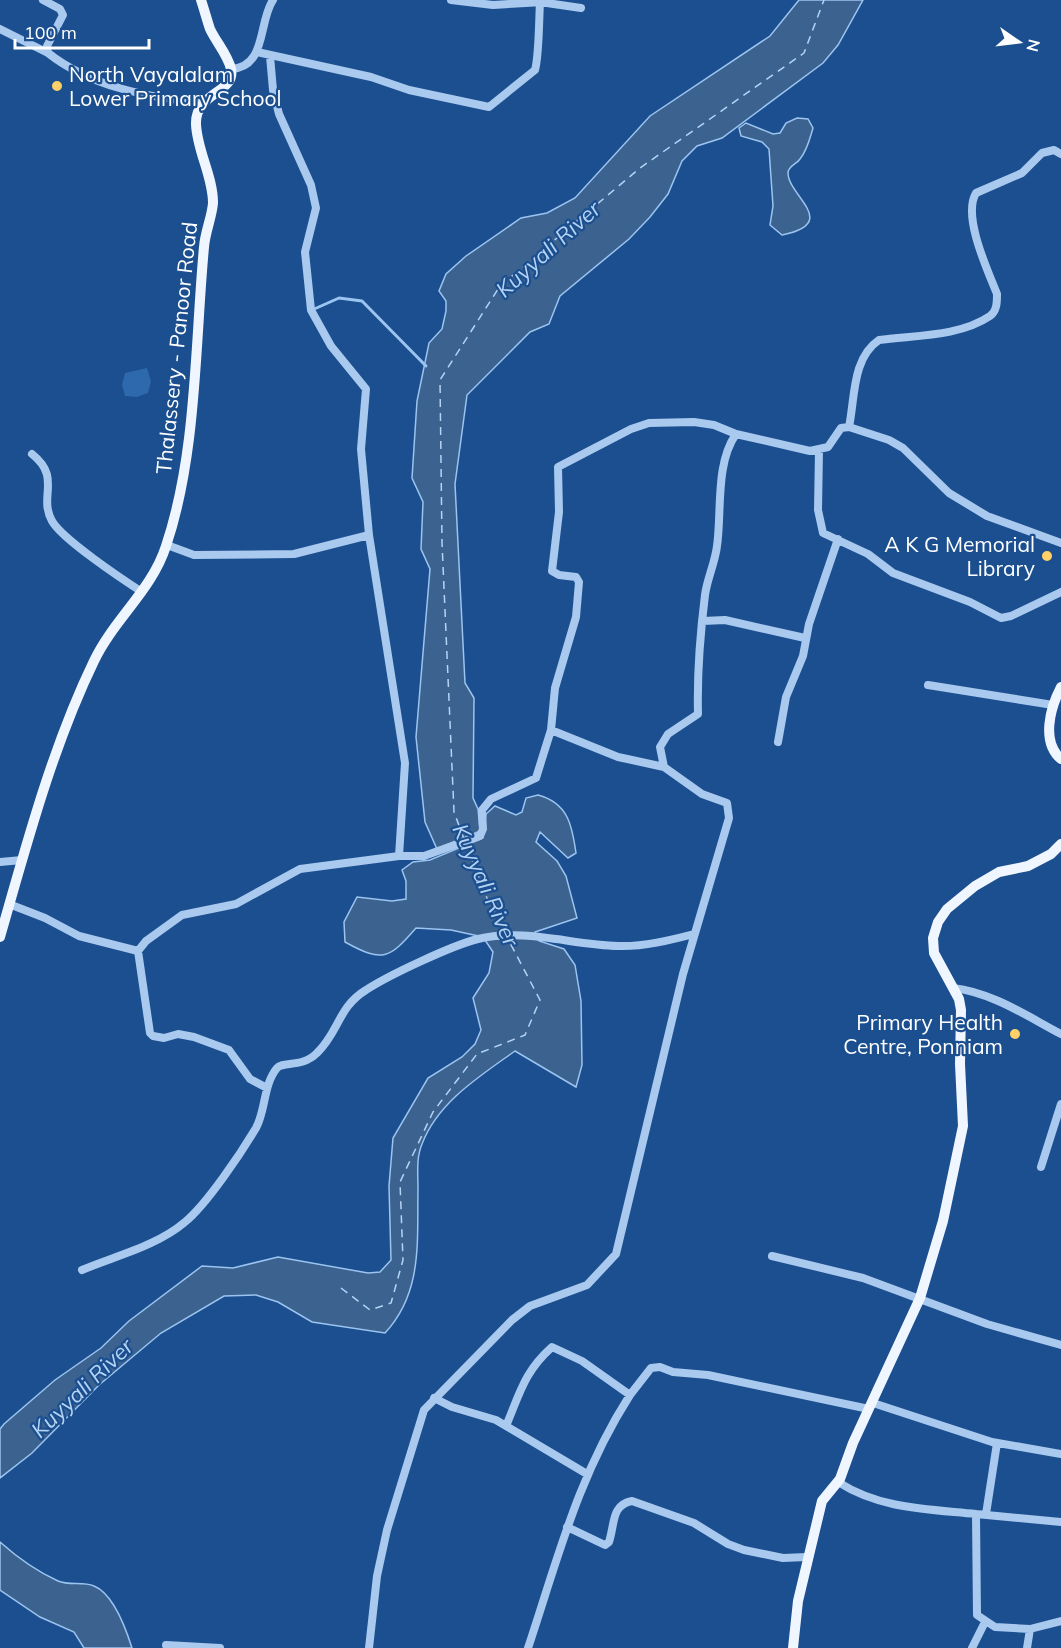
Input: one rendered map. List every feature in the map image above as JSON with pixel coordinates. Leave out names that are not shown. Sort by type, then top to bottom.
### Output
[{"type":"main road","points":[[201,0],[210,29],[231,69],[230,78],[224,88],[202,103]]},
{"type":"main road","name":"Thalassery - Panoor Road","points":[[0,937],[40,797],[84,683],[109,634],[158,569],[175,513],[192,411],[204,245],[213,205],[196,126],[196,111],[202,103]]},
{"type":"main road","points":[[1061,687],[1053,705],[1049,740],[1052,751],[1061,759]]},
{"type":"main road","points":[[793,1648],[798,1601],[822,1501],[838,1482],[920,1298],[943,1221],[963,1126],[960,1064],[961,1010],[953,988],[934,953],[933,938],[942,915],[975,886],[999,872],[1028,866],[1051,854],[1061,844]]},
{"type":"street","points":[[43,0],[60,9],[63,15],[47,46],[48,52]]},
{"type":"street","points":[[231,69],[239,68],[257,52],[273,0]]},
{"type":"street","points":[[451,0],[493,4],[562,2]]},
{"type":"street","points":[[257,52],[350,72],[409,90],[489,106],[535,70],[538,61],[536,52],[540,2]]},
{"type":"street","points":[[540,2],[581,8]]},
{"type":"street","points":[[0,29],[48,52],[60,62],[125,90],[202,103]]},
{"type":"street","points":[[270,56],[273,90],[279,114],[311,184],[316,208],[305,252],[311,310],[331,346],[366,389],[361,449],[369,535],[405,763],[399,856]]},
{"type":"street","points":[[849,427],[861,357],[869,346],[879,340],[959,328],[991,315],[997,305],[997,294],[974,229],[972,200],[976,193],[1022,173],[1042,153],[1054,150],[1061,154]]},
{"type":"street","points":[[267,1088],[250,1079],[229,1050],[194,1037],[178,1034],[164,1038],[153,1036],[150,1033],[138,951],[146,941],[182,915],[236,904],[300,869],[399,856],[433,854],[480,836],[483,829],[482,810],[491,799],[536,778],[551,730],[555,688],[576,617],[579,582],[576,577],[559,575],[552,571],[559,512],[558,467],[631,429],[649,423],[694,422],[714,425],[736,434],[810,451],[828,447],[842,428],[849,427],[889,440],[903,448],[949,493],[987,516],[1061,543]]},
{"type":"street","points":[[664,767],[660,747],[668,735],[698,714],[698,681],[706,593],[717,548],[722,482],[729,444],[736,434]]},
{"type":"street","points":[[819,450],[819,521],[823,533],[868,554],[893,573],[970,602],[1001,618],[1011,616],[1061,592]]},
{"type":"street","points":[[32,454],[44,464],[49,478],[48,507],[50,519],[57,529],[142,592]]},
{"type":"street","points":[[167,545],[194,555],[294,554],[369,535]]},
{"type":"street","points":[[778,742],[786,697],[803,656],[805,638],[838,539]]},
{"type":"street","points":[[703,621],[725,620],[805,638]]},
{"type":"street","points":[[928,685],[1053,705]]},
{"type":"street","points":[[369,1648],[377,1576],[387,1530],[424,1410],[512,1320],[530,1306],[587,1285],[616,1254],[694,934],[729,810],[727,803],[720,798],[702,794],[664,767],[618,757],[551,730]]},
{"type":"street","points":[[0,862],[22,860]]},
{"type":"street","points":[[9,904],[45,918],[79,936],[138,951]]},
{"type":"street","points":[[82,1270],[160,1238],[185,1222],[208,1195],[256,1127],[267,1088],[280,1065],[299,1064],[318,1052],[334,1029],[346,1005],[367,989],[480,939],[540,936],[620,947],[694,934]]},
{"type":"street","points":[[953,988],[967,990],[992,999],[1061,1034]]},
{"type":"street","points":[[1041,1167],[1061,1104]]},
{"type":"street","points":[[772,1256],[864,1278],[987,1324],[1061,1345]]},
{"type":"street","points":[[506,1426],[519,1388],[530,1370],[552,1347],[582,1361],[630,1395]]},
{"type":"street","points":[[528,1648],[567,1527],[587,1474],[630,1395],[655,1366],[673,1372],[724,1378],[871,1406],[997,1443],[1061,1454]]},
{"type":"street","points":[[434,1398],[459,1409],[496,1420],[587,1474]]},
{"type":"street","points":[[986,1514],[997,1443]]},
{"type":"street","points":[[838,1482],[859,1496],[881,1503],[1061,1522]]},
{"type":"street","points":[[567,1527],[605,1545],[609,1542],[617,1507],[622,1503],[632,1502],[694,1523],[744,1550],[783,1558],[807,1557]]},
{"type":"street","points":[[976,1514],[975,1603],[977,1615],[995,1627],[1030,1629],[1061,1621]]},
{"type":"street","points":[[972,1648],[985,1622]]},
{"type":"street","points":[[1027,1648],[1030,1629]]},
{"type":"street","points":[[166,1645],[220,1648]]},
{"type":"shaded area","points":[[147,368],[151,381],[148,393],[137,397],[125,396],[122,385],[125,373]]},
{"type":"water","name":"Kuyyali River","points":[[799,0],[863,0],[838,45],[823,63],[722,138],[697,146],[682,161],[668,194],[650,217],[629,239],[560,296],[549,324],[530,332],[467,395],[455,484],[465,683],[474,698],[473,798],[478,809],[480,831],[437,849],[425,822],[416,737],[430,569],[421,549],[423,502],[412,478],[417,401],[429,343],[442,329],[446,301],[439,291],[446,274],[466,256],[521,218],[547,213],[575,198],[650,116],[770,36]]},
{"type":"water","points":[[797,118],[808,119],[813,128],[805,152],[788,173],[790,182],[810,216],[808,223],[799,230],[782,235],[770,225],[773,206],[769,149],[762,142],[741,136],[739,128],[746,123],[773,134],[780,133],[786,123]]},
{"type":"water","name":"Kuyyali River","points":[[538,795],[556,804],[567,816],[573,833],[576,853],[568,858],[540,832],[536,842],[557,861],[566,876],[577,918],[535,932],[539,941],[564,949],[575,965],[581,1001],[582,1065],[576,1087],[515,1051],[461,1091],[438,1115],[429,1129],[419,1155],[417,1247],[412,1283],[406,1301],[385,1333],[312,1322],[278,1302],[256,1295],[224,1296],[161,1333],[99,1385],[32,1453],[0,1478],[0,1429],[4,1424],[55,1380],[101,1348],[129,1321],[202,1266],[233,1268],[278,1257],[368,1273],[380,1272],[391,1260],[389,1186],[393,1138],[428,1078],[462,1057],[475,1044],[481,1030],[473,998],[489,973],[493,952],[483,937],[451,930],[416,928],[392,952],[377,955],[345,942],[344,922],[357,897],[392,901],[406,899],[406,881],[402,870],[413,862],[430,860],[483,838],[486,814],[495,806],[516,815],[522,812],[526,798]]},
{"type":"water","points":[[0,1542],[28,1564],[58,1581],[90,1585],[101,1590],[108,1596],[118,1613],[132,1648],[84,1648],[74,1632],[40,1617],[0,1590]]},
{"type":"waterway","points":[[312,310],[339,298],[362,301],[426,366]]},
{"type":"ferry route","points":[[464,839],[454,812],[442,543],[440,380],[500,286],[640,168],[804,53],[824,0]]},
{"type":"ferry route","points":[[466,844],[487,898],[505,932]]},
{"type":"ferry route","points":[[341,1288],[370,1310],[391,1303],[403,1260],[400,1182],[433,1112],[477,1054],[525,1035],[540,1000],[508,939]]},
{"type":"place","name":"North Vayalalam Lower Primary School","points":[[57,86]]},
{"type":"place","name":"A K G Memorial Library","points":[[1047,556]]},
{"type":"place","name":"Primary Health Centre, Ponniam","points":[[1015,1034]]}]
